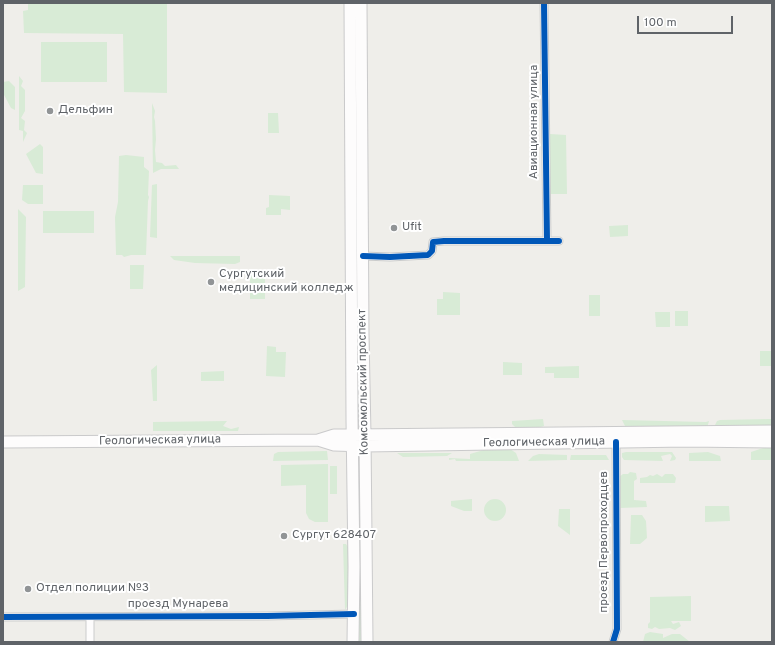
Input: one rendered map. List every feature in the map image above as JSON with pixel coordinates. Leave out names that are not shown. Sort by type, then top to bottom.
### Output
[{"type":"main road","name":"Комсомольский проспект","points":[[350,3],[356,21],[362,209],[366,642]]},
{"type":"main road","name":"Комсомольский проспект","points":[[354,642],[351,208],[356,21],[361,3]]},
{"type":"main road","points":[[351,208],[362,209]]},
{"type":"main road","name":"Геологическая улица","points":[[365,440],[772,431]]},
{"type":"main road","name":"Геологическая улица","points":[[3,442],[318,440],[331,445],[352,440],[772,442]]},
{"type":"street","name":"Авиационная улица","points":[[544,3],[547,241]]},
{"type":"street","points":[[362,256],[390,257],[428,255],[432,251],[433,242],[559,241]]},
{"type":"street","name":"проезд Первопроходцев","points":[[613,642],[617,629],[616,442]]},
{"type":"street","name":"проезд Мунарева","points":[[3,617],[354,614]]},
{"type":"street","points":[[90,617],[90,642]]},
{"type":"green space","points":[[28,3],[167,3],[167,93],[124,92],[123,34],[24,33],[23,11],[28,10]]},
{"type":"green space","points":[[41,42],[107,42],[107,82],[41,82]]},
{"type":"green space","points":[[19,76],[23,81],[21,86],[25,90],[25,111],[21,118],[25,121],[24,130],[27,133],[23,142],[23,131],[19,130]]},
{"type":"green space","points":[[9,81],[15,87],[15,110],[11,108],[3,93],[3,82]]},
{"type":"green space","points":[[152,103],[155,111],[156,162],[162,163],[165,166],[176,165],[179,169],[161,169],[153,173]]},
{"type":"green space","points":[[268,113],[278,113],[279,133],[268,133]]},
{"type":"green space","points":[[550,134],[566,135],[567,194],[550,194]]},
{"type":"green space","points":[[40,144],[43,147],[43,174],[36,173],[26,154]]},
{"type":"green space","points":[[126,155],[144,157],[144,167],[149,171],[149,197],[146,255],[131,255],[124,257],[122,255],[116,255],[115,217],[118,202],[119,156]]},
{"type":"green space","points":[[157,184],[157,238],[150,237],[152,185]]},
{"type":"green space","points":[[23,185],[43,185],[43,204],[28,204],[22,200]]},
{"type":"green space","points":[[269,195],[290,196],[290,210],[281,209],[281,215],[266,215],[266,208],[269,207]]},
{"type":"green space","points":[[18,209],[26,217],[25,287],[18,291]]},
{"type":"green space","points":[[43,211],[94,211],[94,233],[43,233]]},
{"type":"green space","points":[[628,225],[628,236],[610,237],[609,226]]},
{"type":"green space","points":[[170,256],[240,256],[240,262],[235,264],[195,263],[174,260]]},
{"type":"green space","points":[[130,265],[144,265],[143,289],[130,289]]},
{"type":"green space","points":[[250,275],[265,275],[265,299],[250,299]]},
{"type":"green space","points":[[443,292],[460,293],[460,315],[437,315],[437,299],[443,299]]},
{"type":"green space","points":[[589,295],[600,295],[600,316],[589,316]]},
{"type":"green space","points":[[675,311],[688,311],[688,326],[675,326]]},
{"type":"green space","points":[[655,312],[670,312],[670,327],[656,327]]},
{"type":"green space","points":[[267,346],[276,347],[276,352],[286,352],[285,377],[266,376]]},
{"type":"green space","points":[[760,351],[772,351],[772,366],[760,366]]},
{"type":"green space","points":[[503,362],[522,363],[522,375],[503,375]]},
{"type":"green space","points":[[157,365],[157,401],[153,401],[151,370]]},
{"type":"green space","points":[[579,366],[579,378],[554,378],[554,373],[545,373],[545,367]]},
{"type":"green space","points":[[224,371],[224,381],[201,381],[201,372]]},
{"type":"green space","points":[[543,419],[544,426],[533,429],[516,428],[512,424],[512,421]]},
{"type":"green space","points":[[772,419],[772,428],[714,427],[717,421],[720,420]]},
{"type":"green space","points":[[622,420],[709,421],[707,428],[628,428]]},
{"type":"green space","points":[[227,421],[223,426],[231,429],[239,427],[238,431],[153,431],[153,422]]},
{"type":"green space","points":[[772,447],[772,460],[751,460],[751,452]]},
{"type":"green space","points":[[487,449],[510,449],[516,453],[519,461],[449,460],[449,458],[470,459],[470,454]]},
{"type":"green space","points":[[327,451],[328,460],[273,461],[274,454],[278,452]]},
{"type":"green space","points":[[672,452],[676,458],[675,460],[670,461],[672,456],[670,454],[661,456],[663,461],[624,460],[622,453]]},
{"type":"green space","points":[[708,452],[720,456],[721,461],[689,461],[689,453]]},
{"type":"green space","points":[[397,453],[452,453],[447,456],[403,457]]},
{"type":"green space","points":[[539,454],[567,455],[567,460],[528,461],[533,456]]},
{"type":"green space","points":[[571,455],[606,455],[609,460],[570,460]]},
{"type":"green space","points":[[328,464],[328,522],[315,522],[309,519],[306,513],[306,485],[281,486],[281,465]]},
{"type":"green space","points":[[330,466],[337,466],[337,494],[330,494]]},
{"type":"green space","points":[[358,467],[360,467],[361,642],[359,642]]},
{"type":"green space","points":[[630,472],[636,473],[637,479],[634,481],[634,500],[646,501],[647,507],[620,508],[619,477]]},
{"type":"green space","points":[[657,474],[662,477],[665,474],[673,474],[676,478],[675,483],[640,483],[640,478]]},
{"type":"green space","points":[[472,499],[472,511],[464,511],[451,506],[451,501]]},
{"type":"green space","points":[[495,499],[503,502],[506,510],[503,518],[495,521],[487,518],[484,510],[487,502]]},
{"type":"green space","points":[[705,506],[729,506],[730,521],[705,522]]},
{"type":"green space","points":[[559,509],[570,509],[570,535],[558,526]]},
{"type":"green space","points":[[631,515],[642,515],[646,521],[647,538],[640,544],[630,544]]},
{"type":"green space","points":[[343,544],[346,544],[349,549],[349,603],[345,610]]},
{"type":"green space","points":[[691,596],[691,621],[671,621],[673,624],[679,622],[681,626],[675,630],[670,628],[648,628],[648,624],[650,622],[650,597]]},
{"type":"green space","points":[[650,632],[663,634],[663,638],[672,634],[680,634],[690,642],[643,642],[645,634]]},
{"type":"cycle path","points":[[544,3],[547,241]]},
{"type":"cycle path","points":[[363,256],[390,257],[428,255],[432,251],[433,242],[444,241],[559,241]]},
{"type":"cycle path","points":[[613,642],[617,629],[616,442]]},
{"type":"cycle path","points":[[3,617],[267,616],[354,614]]},
{"type":"place","name":"Дельфин","points":[[50,111]]},
{"type":"place","name":"Ufit","points":[[394,228]]},
{"type":"place","name":"Сургутский медицинский колледж","points":[[211,282]]},
{"type":"place","name":"Сургут 628407","points":[[284,536]]},
{"type":"place","name":"Отдел полиции №3","points":[[28,589]]}]
